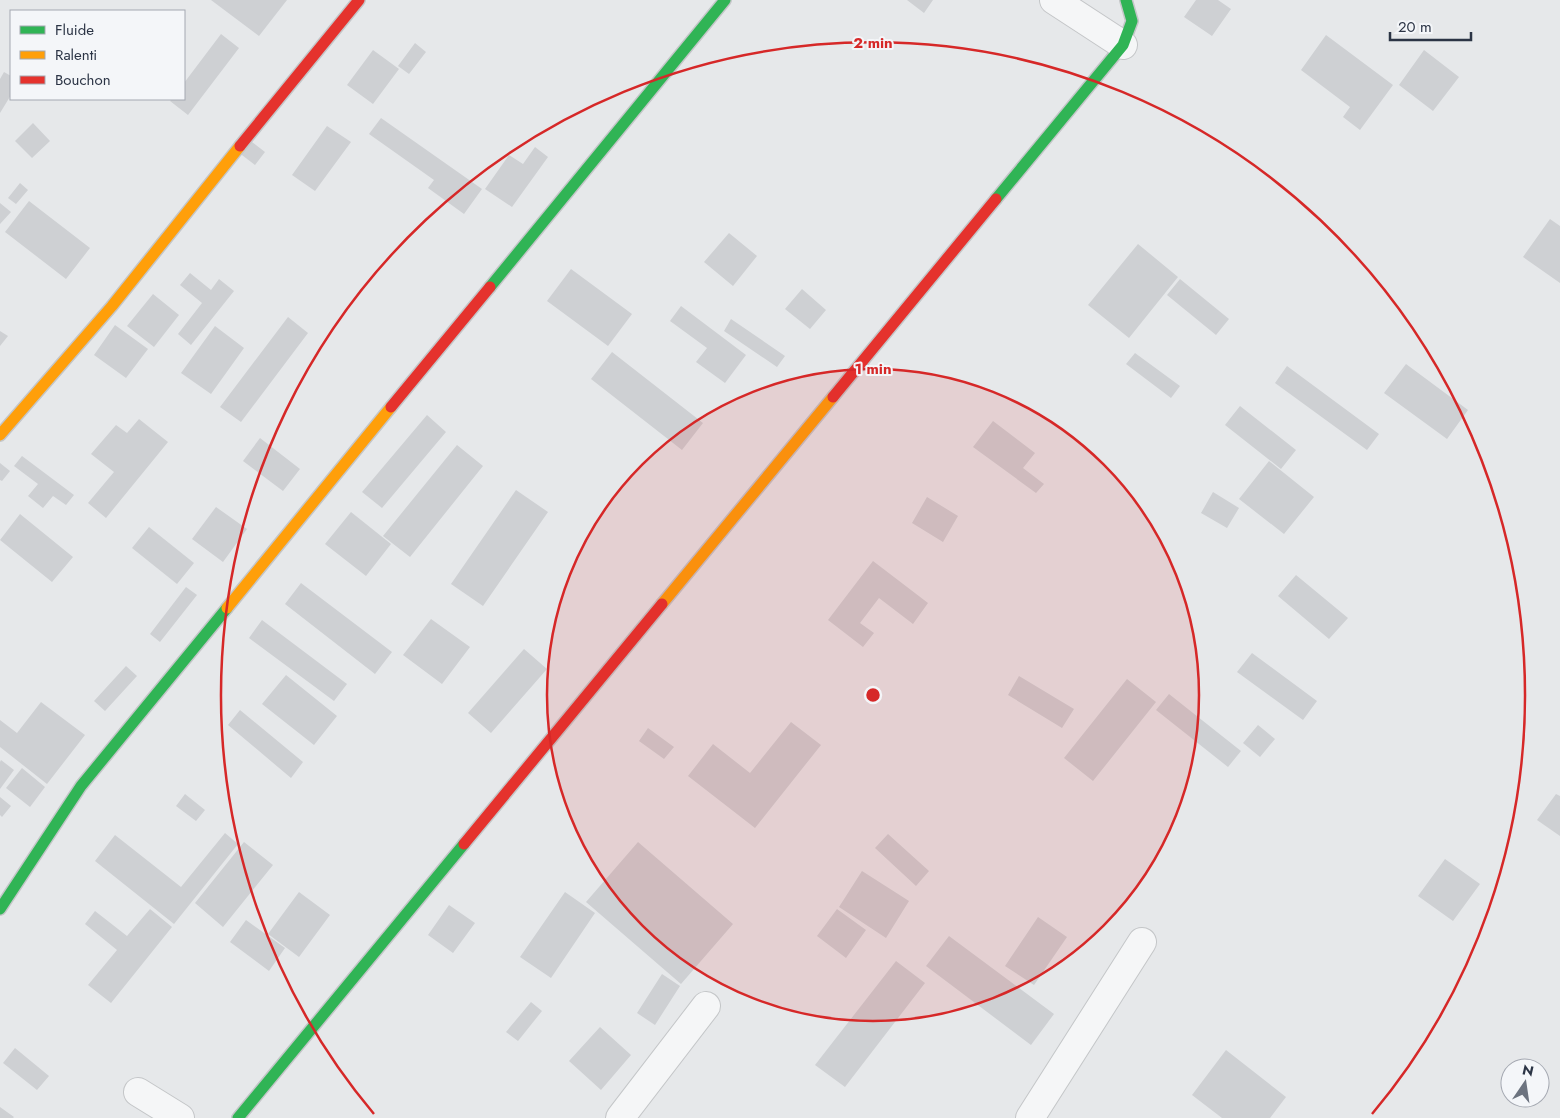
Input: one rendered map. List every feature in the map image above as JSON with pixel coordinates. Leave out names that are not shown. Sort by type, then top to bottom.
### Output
[{"type":"street","points":[[0,435],[112,306],[359,0]]},
{"type":"street","points":[[0,908],[81,786],[725,0]]},
{"type":"street","points":[[1054,0],[1123,45]]},
{"type":"street","points":[[238,1118],[1123,45],[1132,21],[1126,0]]},
{"type":"street","points":[[1030,1118],[1142,942]]},
{"type":"street","points":[[620,1118],[706,1006]]},
{"type":"street","points":[[138,1092],[180,1118]]},
{"type":"building","points":[[211,0],[287,0],[259,36]]},
{"type":"building","points":[[907,0],[933,0],[924,13]]},
{"type":"building","points":[[1196,0],[1218,0],[1231,9],[1212,36],[1184,17]]},
{"type":"building","points":[[221,34],[239,48],[188,115],[170,101],[185,100],[185,82]]},
{"type":"building","points":[[1326,35],[1393,85],[1360,130],[1343,117],[1350,107],[1301,70]]},
{"type":"building","points":[[415,43],[426,52],[409,74],[398,66]]},
{"type":"building","points":[[373,50],[399,69],[373,104],[347,85]]},
{"type":"building","points":[[1424,50],[1459,77],[1433,111],[1399,85]]},
{"type":"building","points":[[4,72],[10,75],[10,97],[0,113],[0,79]]},
{"type":"building","points":[[381,118],[482,189],[464,214],[428,188],[434,180],[369,134]]},
{"type":"building","points":[[33,123],[50,141],[32,158],[15,141]]},
{"type":"building","points":[[327,126],[351,142],[315,191],[292,175]]},
{"type":"building","points":[[248,139],[265,152],[255,165],[238,152]]},
{"type":"building","points":[[535,147],[548,157],[512,207],[485,189],[509,155],[523,164]]},
{"type":"building","points":[[20,183],[28,190],[16,204],[8,198]]},
{"type":"building","points":[[29,201],[90,248],[66,279],[5,232]]},
{"type":"building","points":[[0,203],[11,212],[0,224]]},
{"type":"building","points":[[1550,219],[1560,226],[1560,283],[1523,257]]},
{"type":"building","points":[[729,233],[757,256],[733,286],[704,262]]},
{"type":"building","points":[[1138,244],[1178,277],[1129,338],[1088,305]]},
{"type":"building","points":[[571,269],[632,314],[608,346],[547,301]]},
{"type":"building","points":[[190,273],[211,290],[219,279],[234,291],[191,345],[178,334],[202,303],[180,285]]},
{"type":"building","points":[[1180,279],[1229,319],[1216,335],[1167,295]]},
{"type":"building","points":[[802,289],[826,310],[810,329],[785,309]]},
{"type":"building","points":[[153,294],[179,315],[154,347],[127,326]]},
{"type":"building","points":[[681,306],[746,355],[725,383],[696,362],[707,348],[670,321]]},
{"type":"building","points":[[288,317],[308,333],[241,422],[220,407]]},
{"type":"building","points":[[731,319],[785,356],[777,367],[724,331]]},
{"type":"building","points":[[115,325],[148,349],[126,378],[94,355]]},
{"type":"building","points":[[215,326],[244,348],[211,394],[181,373]]},
{"type":"building","points":[[0,331],[8,336],[0,346]]},
{"type":"building","points":[[612,352],[703,423],[682,450],[591,379]]},
{"type":"building","points":[[1135,353],[1180,386],[1171,398],[1126,364]]},
{"type":"building","points":[[1406,364],[1468,410],[1447,439],[1384,393]]},
{"type":"building","points":[[1287,366],[1379,434],[1367,450],[1275,383]]},
{"type":"building","points":[[1240,406],[1296,450],[1281,469],[1225,425]]},
{"type":"building","points":[[427,415],[446,432],[382,508],[362,492]]},
{"type":"building","points":[[139,419],[168,442],[106,518],[88,503],[114,472],[91,454],[116,425],[127,433]]},
{"type":"building","points":[[993,421],[1035,453],[1023,468],[1044,484],[1036,493],[973,447]]},
{"type":"building","points":[[260,438],[300,469],[283,491],[243,461]]},
{"type":"building","points":[[457,445],[483,466],[410,557],[383,536]]},
{"type":"building","points":[[22,456],[74,495],[66,505],[53,496],[43,508],[28,496],[38,484],[14,466]]},
{"type":"building","points":[[1269,461],[1314,497],[1284,534],[1239,499]]},
{"type":"building","points":[[0,463],[10,471],[2,481],[0,480]]},
{"type":"building","points":[[516,490],[548,512],[483,606],[451,584]]},
{"type":"building","points":[[1213,492],[1239,508],[1227,528],[1201,513]]},
{"type":"building","points":[[927,497],[958,516],[943,542],[912,523]]},
{"type":"building","points":[[216,507],[247,529],[223,562],[192,539]]},
{"type":"building","points":[[351,512],[391,544],[366,576],[325,544]]},
{"type":"building","points":[[20,514],[73,557],[52,582],[0,540]]},
{"type":"building","points":[[149,527],[194,563],[177,584],[132,548]]},
{"type":"building","points":[[873,561],[928,603],[913,624],[879,598],[860,623],[874,633],[863,647],[828,620]]},
{"type":"building","points":[[1296,575],[1348,618],[1329,639],[1278,596]]},
{"type":"building","points":[[301,583],[392,652],[375,674],[285,604]]},
{"type":"building","points":[[186,587],[197,595],[160,642],[150,634]]},
{"type":"building","points":[[431,619],[470,647],[442,684],[403,655]]},
{"type":"building","points":[[262,620],[347,684],[334,701],[249,638]]},
{"type":"building","points":[[524,649],[547,669],[491,733],[468,713]]},
{"type":"building","points":[[1252,653],[1317,701],[1303,720],[1237,672]]},
{"type":"building","points":[[126,666],[137,676],[105,711],[94,701]]},
{"type":"building","points":[[286,675],[337,716],[314,745],[262,704]]},
{"type":"building","points":[[1019,676],[1074,709],[1062,728],[1008,695]]},
{"type":"building","points":[[1127,679],[1156,702],[1093,781],[1064,758]]},
{"type":"building","points":[[1169,694],[1241,751],[1228,767],[1156,710]]},
{"type":"building","points":[[41,702],[85,735],[47,784],[0,747],[0,720],[17,733]]},
{"type":"building","points":[[240,710],[303,762],[291,778],[228,725]]},
{"type":"building","points":[[791,722],[821,745],[755,828],[688,776],[713,744],[750,773]]},
{"type":"building","points":[[1258,725],[1275,739],[1260,757],[1243,743]]},
{"type":"building","points":[[648,728],[674,747],[664,759],[639,741]]},
{"type":"building","points":[[1,760],[14,770],[0,789],[0,762]]},
{"type":"building","points":[[22,768],[45,787],[30,807],[6,788]]},
{"type":"building","points":[[185,794],[205,810],[196,821],[176,806]]},
{"type":"building","points":[[1556,794],[1560,796],[1560,836],[1537,820]]},
{"type":"building","points":[[0,797],[11,806],[2,817],[0,815]]},
{"type":"building","points":[[225,833],[238,844],[174,924],[95,861],[115,835],[181,887]]},
{"type":"building","points":[[888,834],[929,871],[916,886],[875,848]]},
{"type":"building","points":[[244,842],[273,865],[223,927],[195,903]]},
{"type":"building","points":[[638,842],[733,924],[681,984],[586,902]]},
{"type":"building","points":[[1445,859],[1480,884],[1453,921],[1418,896]]},
{"type":"building","points":[[862,871],[909,901],[886,938],[839,907]]},
{"type":"building","points":[[299,892],[330,915],[299,957],[268,934]]},
{"type":"building","points":[[565,892],[595,913],[551,978],[520,957]]},
{"type":"building","points":[[449,905],[475,923],[453,953],[428,935]]},
{"type":"building","points":[[150,909],[172,927],[111,1003],[88,985],[117,950],[85,924],[95,911],[127,936]]},
{"type":"building","points":[[837,909],[866,930],[846,958],[817,936]]},
{"type":"building","points":[[1038,917],[1067,937],[1034,985],[1005,966]]},
{"type":"building","points":[[246,920],[285,948],[269,971],[230,942]]},
{"type":"building","points":[[949,936],[1054,1014],[1031,1045],[926,966]]},
{"type":"building","points":[[896,961],[925,983],[845,1087],[815,1065]]},
{"type":"building","points":[[662,974],[680,986],[655,1025],[637,1013]]},
{"type":"building","points":[[531,1002],[542,1011],[518,1041],[506,1032]]},
{"type":"building","points":[[600,1027],[631,1055],[601,1090],[569,1061]]},
{"type":"building","points":[[15,1048],[49,1076],[37,1090],[3,1063]]},
{"type":"building","points":[[1226,1050],[1286,1097],[1270,1118],[1222,1118],[1192,1095]]},
{"type":"building","points":[[0,1107],[14,1117],[0,1118]]},
{"type":"traffic: fast","points":[[490,287],[725,0]]},
{"type":"traffic: fast","points":[[996,199],[1123,45],[1132,21],[1126,0]]},
{"type":"traffic: fast","points":[[0,909],[81,786],[227,608]]},
{"type":"traffic: fast","points":[[238,1118],[464,844]]},
{"type":"traffic: slow","points":[[0,435],[112,306],[240,146]]},
{"type":"traffic: slow","points":[[662,604],[833,397]]},
{"type":"traffic: slow","points":[[227,608],[391,407]]},
{"type":"traffic: jam","points":[[240,146],[359,0]]},
{"type":"traffic: jam","points":[[833,397],[996,199]]},
{"type":"traffic: jam","points":[[391,407],[490,287]]},
{"type":"traffic: jam","points":[[464,844],[662,604]]}]
